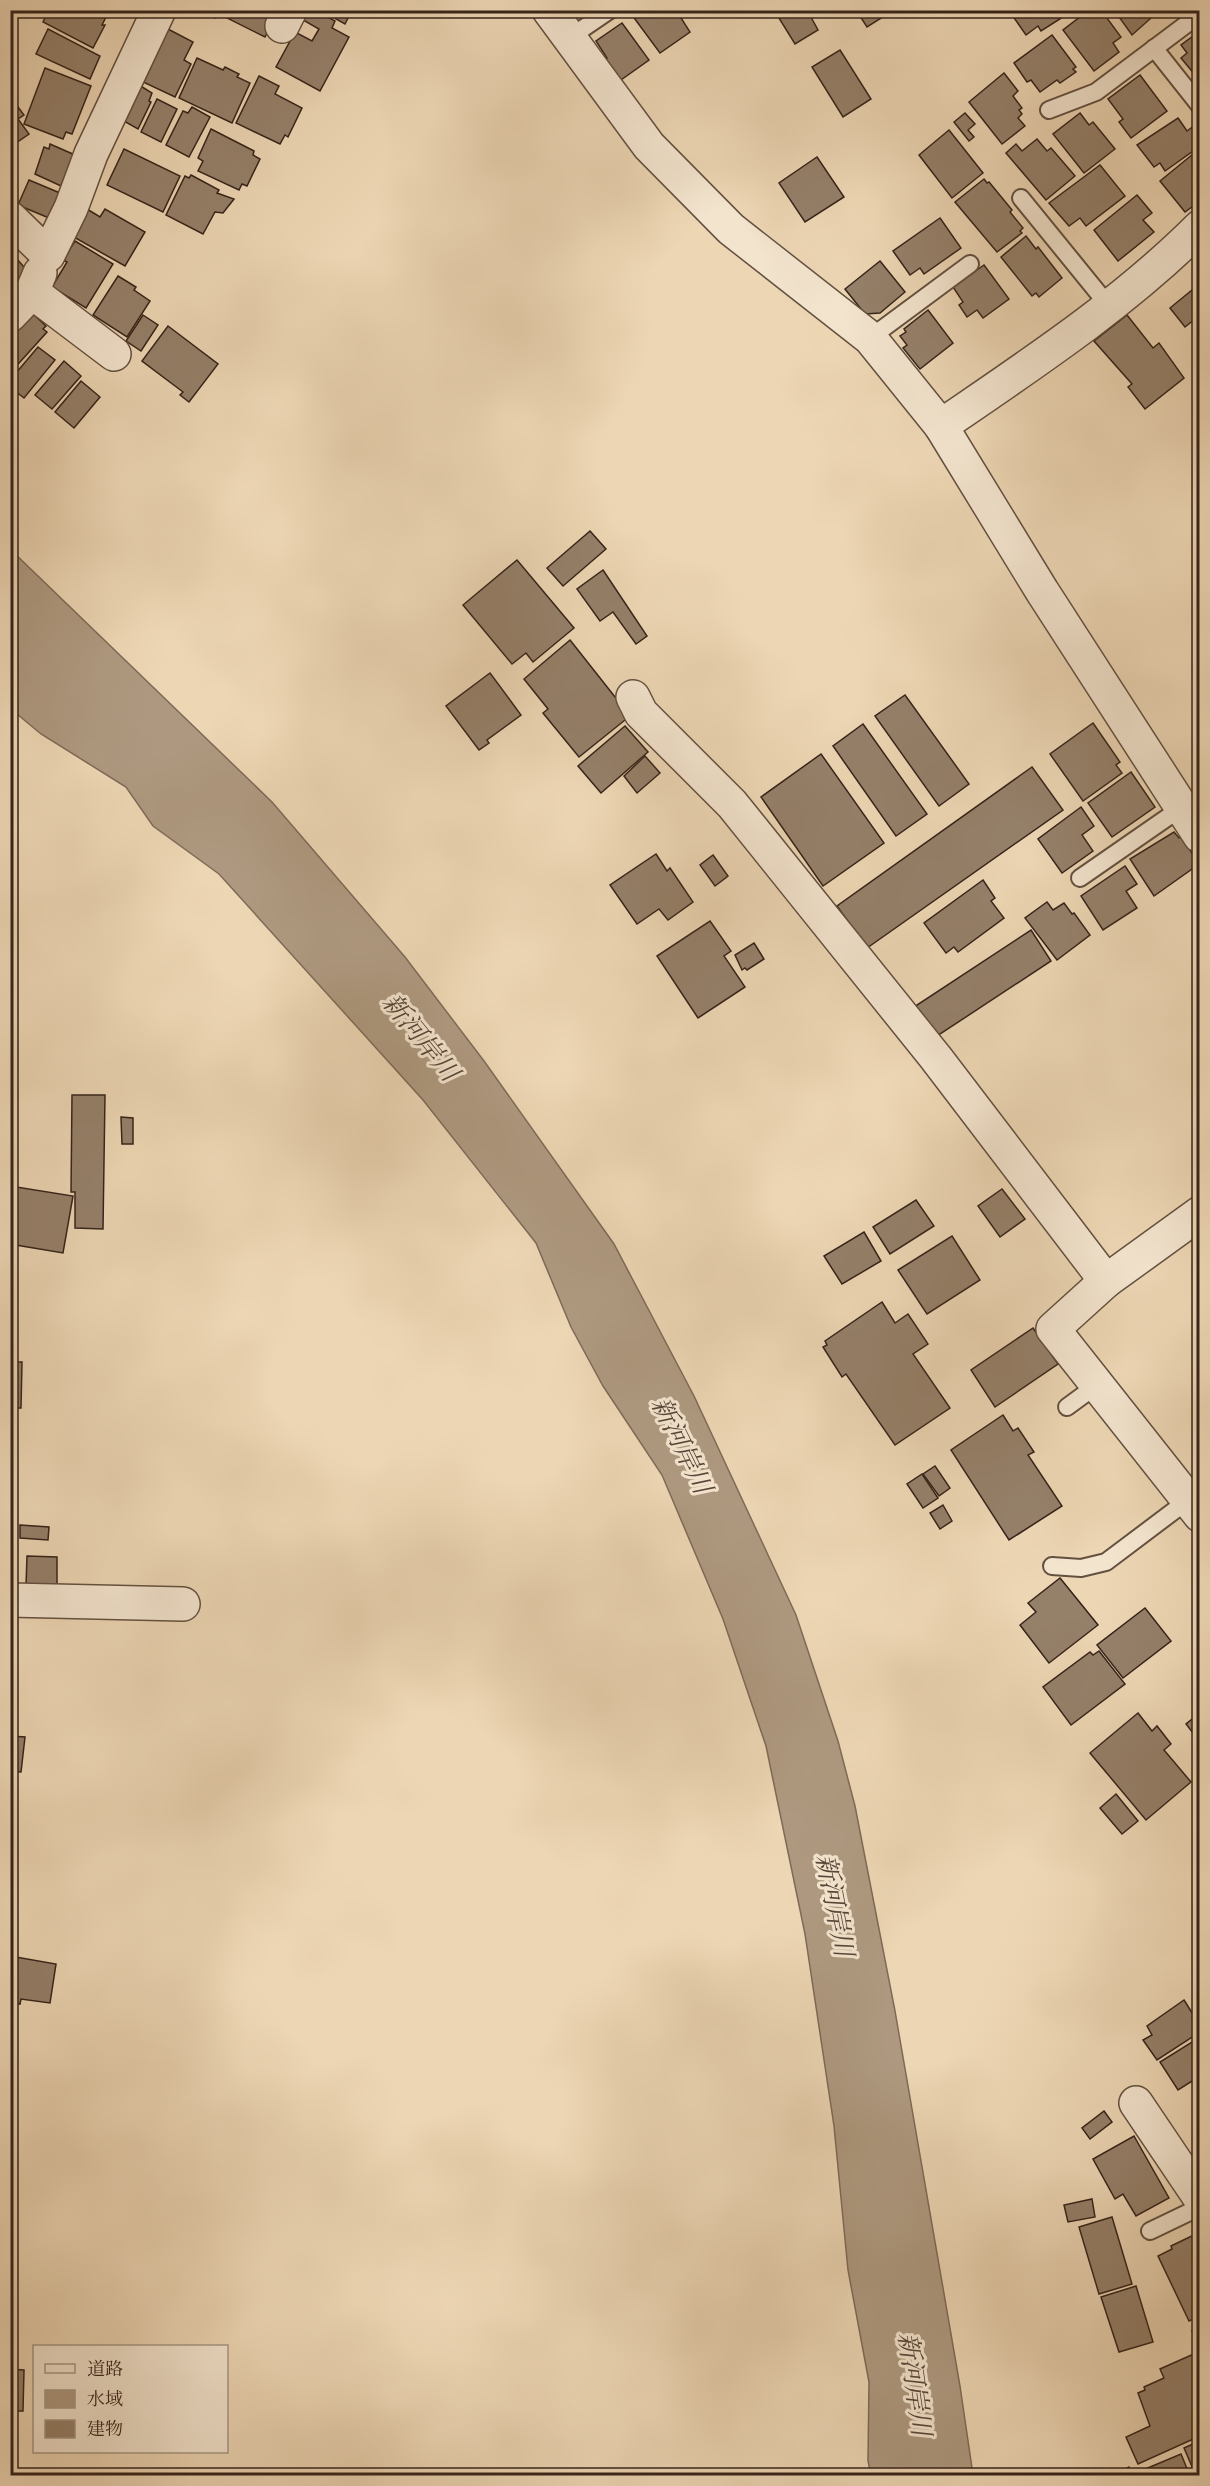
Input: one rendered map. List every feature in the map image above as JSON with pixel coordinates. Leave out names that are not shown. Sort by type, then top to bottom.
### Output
[{"type":"street","points":[[114,354],[21,304],[71,208],[90,154],[159,10]]},
{"type":"street","points":[[549,10],[650,146],[732,229],[870,338],[941,426],[1200,836]]},
{"type":"street","points":[[10,218],[48,255]]},
{"type":"street","points":[[941,426],[1063,342],[1179,248],[1200,227]]},
{"type":"street","points":[[633,697],[641,713],[739,813],[936,1058],[1106,1281]]},
{"type":"street","points":[[1193,1508],[1053,1329],[1106,1281],[1200,1213]]},
{"type":"street","points":[[10,1600],[183,1604]]},
{"type":"street","points":[[1136,2103],[1200,2198]]},
{"type":"lane","points":[[569,38],[610,10]]},
{"type":"lane","points":[[1048,110],[1096,92],[1200,14]]},
{"type":"lane","points":[[1154,48],[1200,106]]},
{"type":"lane","points":[[1021,198],[1108,305]]},
{"type":"lane","points":[[870,338],[970,264]]},
{"type":"lane","points":[[1080,879],[1181,808]]},
{"type":"lane","points":[[1067,1407],[1097,1385]]},
{"type":"lane","points":[[1052,1566],[1082,1568],[1106,1562],[1193,1508]]},
{"type":"lane","points":[[1150,2232],[1200,2207]]},
{"type":"water","name":"新河岸川","points":[[10,549],[272,802],[405,957],[484,1061],[614,1244],[694,1396],[796,1615],[838,1741],[855,1806],[895,2011],[960,2386],[973,2475],[871,2475],[868,2461],[869,2382],[848,2270],[834,2126],[805,1934],[766,1746],[723,1619],[662,1475],[603,1386],[571,1327],[536,1243],[423,1100],[219,874],[153,826],[126,787],[41,734],[11,709]]},
{"type":"building","points":[[49,10],[93,10],[106,17],[102,25],[105,25],[93,48],[43,22]]},
{"type":"building","points":[[200,10],[219,10],[215,18]]},
{"type":"building","points":[[223,10],[278,10],[265,37],[221,15]]},
{"type":"building","points":[[308,10],[316,10],[335,21],[332,28],[349,37],[320,91],[276,67],[295,32],[312,41],[319,29],[303,20]]},
{"type":"building","points":[[320,10],[352,10],[345,24]]},
{"type":"building","points":[[638,10],[676,10],[690,32],[660,53],[632,15]]},
{"type":"building","points":[[774,10],[807,10],[818,30],[795,44]]},
{"type":"building","points":[[856,10],[894,10],[867,27]]},
{"type":"building","points":[[1013,10],[1059,10],[1063,17],[1041,31],[1038,26],[1026,35],[1010,12]]},
{"type":"building","points":[[1062,10],[1076,10],[1065,17]]},
{"type":"building","points":[[1089,10],[1101,10],[1121,37],[1113,43],[1119,52],[1094,71],[1063,30]]},
{"type":"building","points":[[1114,10],[1160,10],[1132,35]]},
{"type":"building","points":[[622,23],[649,60],[618,82],[602,61],[607,58],[596,41]]},
{"type":"building","points":[[166,28],[193,42],[184,60],[191,64],[175,97],[141,81]]},
{"type":"building","points":[[48,29],[100,56],[90,79],[36,54]]},
{"type":"building","points":[[1200,31],[1200,81],[1181,58],[1187,53],[1181,45]]},
{"type":"building","points":[[1052,35],[1076,67],[1073,69],[1076,72],[1060,83],[1057,80],[1040,92],[1031,80],[1027,82],[1014,63]]},
{"type":"building","points":[[840,50],[871,99],[843,117],[812,67]]},
{"type":"building","points":[[197,58],[223,70],[225,67],[239,74],[237,77],[250,83],[232,123],[179,98]]},
{"type":"building","points":[[45,68],[91,86],[72,134],[66,132],[63,139],[24,124]]},
{"type":"building","points":[[1004,73],[1018,91],[1013,96],[1022,108],[1019,110],[1022,114],[1018,118],[1025,126],[1002,144],[969,102]]},
{"type":"building","points":[[1140,75],[1167,111],[1131,138],[1119,122],[1123,119],[1108,99]]},
{"type":"building","points":[[259,76],[279,86],[275,94],[302,108],[288,137],[285,135],[280,144],[236,123]]},
{"type":"building","points":[[139,85],[152,93],[149,101],[151,102],[138,129],[122,120]]},
{"type":"building","points":[[12,99],[24,115],[18,119],[29,134],[10,147]]},
{"type":"building","points":[[157,99],[177,109],[161,142],[141,132]]},
{"type":"building","points":[[192,107],[210,117],[189,157],[166,145],[183,111],[188,113]]},
{"type":"building","points":[[965,113],[975,124],[968,130],[974,137],[969,141],[954,122]]},
{"type":"building","points":[[1080,113],[1089,125],[1093,122],[1115,149],[1084,173],[1053,134]]},
{"type":"building","points":[[1178,118],[1187,131],[1195,125],[1200,131],[1200,146],[1165,171],[1160,163],[1154,167],[1137,145]]},
{"type":"building","points":[[211,129],[254,151],[253,155],[260,159],[247,186],[242,184],[239,190],[198,171],[203,161],[198,158]]},
{"type":"building","points":[[949,130],[983,173],[952,198],[919,155]]},
{"type":"building","points":[[1037,139],[1047,151],[1051,148],[1075,176],[1046,200],[1006,153],[1016,144],[1022,151]]},
{"type":"building","points":[[50,144],[75,155],[61,186],[35,174],[44,147],[49,149]]},
{"type":"building","points":[[124,149],[180,176],[163,212],[107,185]]},
{"type":"building","points":[[1198,150],[1200,201],[1185,212],[1160,181]]},
{"type":"building","points":[[817,157],[844,197],[805,222],[779,183]]},
{"type":"building","points":[[1100,165],[1125,196],[1086,226],[1080,218],[1069,226],[1049,203]]},
{"type":"building","points":[[191,175],[219,190],[217,193],[234,199],[223,213],[215,212],[203,234],[166,215],[185,176],[189,178]]},
{"type":"building","points":[[984,179],[1012,210],[1010,212],[1023,228],[1020,231],[1022,233],[997,252],[955,202]]},
{"type":"building","points":[[29,180],[60,193],[49,218],[18,205]]},
{"type":"building","points":[[1137,195],[1152,213],[1143,220],[1154,232],[1118,261],[1094,230]]},
{"type":"building","points":[[87,209],[100,217],[105,209],[145,232],[125,266],[72,236]]},
{"type":"building","points":[[940,218],[961,248],[924,274],[920,268],[910,275],[893,251]]},
{"type":"building","points":[[1026,236],[1036,249],[1038,247],[1062,278],[1039,297],[1036,293],[1032,296],[1001,257]]},
{"type":"building","points":[[75,241],[113,264],[86,308],[52,287],[67,262],[63,260]]},
{"type":"building","points":[[10,251],[30,274],[10,292]]},
{"type":"building","points":[[880,261],[905,292],[880,313],[865,314],[845,289]]},
{"type":"building","points":[[984,265],[1009,299],[983,318],[977,310],[967,317],[959,305],[963,302],[953,287]]},
{"type":"building","points":[[118,276],[136,287],[134,290],[150,301],[127,337],[93,315]]},
{"type":"building","points":[[1192,290],[1200,299],[1200,315],[1185,327],[1170,308]]},
{"type":"building","points":[[928,310],[953,343],[920,369],[903,348],[907,345],[900,336],[906,332],[904,329]]},
{"type":"building","points":[[30,311],[46,326],[43,329],[47,332],[10,373],[10,335]]},
{"type":"building","points":[[143,315],[158,325],[141,351],[126,341]]},
{"type":"building","points":[[1127,315],[1153,348],[1159,343],[1184,378],[1145,409],[1128,387],[1132,384],[1094,341]]},
{"type":"building","points":[[168,326],[218,364],[189,402],[180,395],[183,392],[142,361]]},
{"type":"building","points":[[38,347],[55,360],[24,398],[10,387],[10,380]]},
{"type":"building","points":[[64,361],[81,376],[52,409],[35,395]]},
{"type":"building","points":[[81,381],[100,397],[74,428],[55,412]]},
{"type":"building","points":[[590,531],[606,549],[563,586],[547,568]]},
{"type":"building","points":[[517,560],[574,628],[533,662],[526,653],[512,664],[463,605]]},
{"type":"building","points":[[603,570],[647,636],[636,644],[613,612],[600,621],[577,589]]},
{"type":"building","points":[[570,640],[630,716],[579,757],[543,713],[548,709],[524,679]]},
{"type":"building","points":[[490,673],[521,715],[487,740],[489,743],[479,750],[446,706]]},
{"type":"building","points":[[905,695],[969,784],[939,806],[875,716]]},
{"type":"building","points":[[1093,723],[1120,762],[1116,765],[1122,773],[1083,801],[1050,754]]},
{"type":"building","points":[[863,724],[927,814],[896,836],[833,746]]},
{"type":"building","points":[[625,726],[648,752],[601,793],[578,766]]},
{"type":"building","points":[[821,754],[884,843],[823,886],[761,797]]},
{"type":"building","points":[[645,756],[660,773],[637,793],[624,776]]},
{"type":"building","points":[[1032,767],[1063,810],[867,948],[837,906]]},
{"type":"building","points":[[1131,772],[1155,807],[1112,837],[1088,803]]},
{"type":"building","points":[[1081,807],[1094,826],[1082,835],[1093,851],[1062,873],[1038,839]]},
{"type":"building","points":[[1174,832],[1179,838],[1181,836],[1199,864],[1154,896],[1130,859]]},
{"type":"building","points":[[656,854],[667,871],[670,868],[693,902],[668,920],[659,909],[637,924],[610,885]]},
{"type":"building","points":[[713,855],[728,876],[715,886],[700,865]]},
{"type":"building","points":[[1125,866],[1137,884],[1126,891],[1137,908],[1103,930],[1081,896]]},
{"type":"building","points":[[983,880],[995,898],[991,901],[1004,918],[958,952],[954,947],[946,953],[924,923]]},
{"type":"building","points":[[1047,902],[1053,910],[1064,903],[1090,935],[1057,960],[1025,918]]},
{"type":"building","points":[[710,921],[731,951],[724,956],[745,987],[698,1018],[657,956]]},
{"type":"building","points":[[1031,930],[1051,961],[934,1038],[914,1007]]},
{"type":"building","points":[[754,943],[764,959],[747,970],[745,968],[742,970],[735,955]]},
{"type":"building","points":[[72,1095],[105,1095],[103,1229],[75,1228],[75,1192],[71,1192]]},
{"type":"building","points":[[121,1117],[133,1118],[133,1144],[122,1144]]},
{"type":"building","points":[[10,1186],[73,1196],[63,1253],[10,1244]]},
{"type":"building","points":[[1002,1189],[1025,1219],[1000,1237],[978,1206]]},
{"type":"building","points":[[916,1200],[934,1226],[890,1254],[873,1227]]},
{"type":"building","points":[[864,1232],[881,1261],[842,1284],[824,1256]]},
{"type":"building","points":[[952,1236],[980,1280],[927,1314],[898,1270]]},
{"type":"building","points":[[882,1302],[895,1323],[908,1314],[928,1344],[913,1354],[950,1408],[895,1445],[846,1374],[842,1377],[823,1347],[827,1345],[825,1341]]},
{"type":"building","points":[[1033,1328],[1058,1364],[995,1407],[971,1370]]},
{"type":"building","points":[[10,1362],[22,1362],[21,1408],[10,1408]]},
{"type":"building","points":[[1003,1415],[1013,1431],[1018,1428],[1034,1452],[1028,1455],[1062,1506],[1009,1540],[951,1450]]},
{"type":"building","points":[[935,1466],[950,1488],[939,1496],[923,1474]]},
{"type":"building","points":[[922,1474],[938,1498],[923,1508],[907,1484]]},
{"type":"building","points":[[943,1505],[952,1521],[940,1529],[930,1513]]},
{"type":"building","points":[[20,1525],[49,1527],[48,1540],[20,1538]]},
{"type":"building","points":[[10,1550],[14,1551],[12,1590],[10,1590]]},
{"type":"building","points":[[27,1556],[57,1557],[57,1588],[26,1586]]},
{"type":"building","points":[[1060,1578],[1098,1625],[1049,1663],[1020,1625],[1036,1612],[1028,1603]]},
{"type":"building","points":[[10,1608],[18,1609],[16,1624],[10,1624]]},
{"type":"building","points":[[1145,1608],[1171,1641],[1123,1678],[1097,1645]]},
{"type":"building","points":[[1099,1651],[1125,1684],[1071,1725],[1043,1687],[1090,1652],[1093,1655]]},
{"type":"building","points":[[1138,1713],[1152,1731],[1157,1726],[1171,1744],[1164,1750],[1191,1782],[1146,1820],[1090,1753]]},
{"type":"building","points":[[1196,1716],[1200,1720],[1199,1741],[1186,1724]]},
{"type":"building","points":[[10,1736],[25,1737],[21,1772],[10,1771]]},
{"type":"building","points":[[10,1775],[17,1776],[16,1786],[10,1786]]},
{"type":"building","points":[[1116,1794],[1138,1821],[1122,1834],[1100,1808]]},
{"type":"building","points":[[10,1956],[56,1964],[50,2003],[21,1999],[20,2004],[10,2002]]},
{"type":"building","points":[[1184,2000],[1200,2032],[1157,2060],[1143,2040],[1152,2035],[1147,2026]]},
{"type":"building","points":[[1200,2037],[1200,2076],[1178,2090],[1160,2062]]},
{"type":"building","points":[[1104,2111],[1112,2122],[1090,2139],[1082,2128]]},
{"type":"building","points":[[1134,2136],[1169,2198],[1136,2216],[1123,2194],[1115,2199],[1093,2159]]},
{"type":"building","points":[[1092,2199],[1095,2217],[1068,2222],[1064,2205]]},
{"type":"building","points":[[1112,2217],[1132,2284],[1099,2294],[1079,2227]]},
{"type":"building","points":[[1196,2234],[1200,2239],[1200,2316],[1189,2321],[1158,2256],[1172,2249],[1171,2246]]},
{"type":"building","points":[[1136,2286],[1153,2342],[1119,2352],[1101,2297]]},
{"type":"building","points":[[1200,2328],[1200,2347],[1192,2331]]},
{"type":"building","points":[[1196,2353],[1200,2360],[1200,2436],[1138,2464],[1126,2437],[1150,2426],[1138,2393],[1145,2390],[1144,2387],[1164,2378],[1160,2369]]},
{"type":"building","points":[[10,2369],[24,2370],[23,2411],[10,2411]]},
{"type":"building","points":[[1200,2441],[1200,2476],[1196,2476],[1184,2448]]},
{"type":"building","points":[[1181,2454],[1190,2476],[1145,2476],[1143,2470]]},
{"type":"building","points":[[1129,2467],[1133,2476],[1112,2476]]}]
